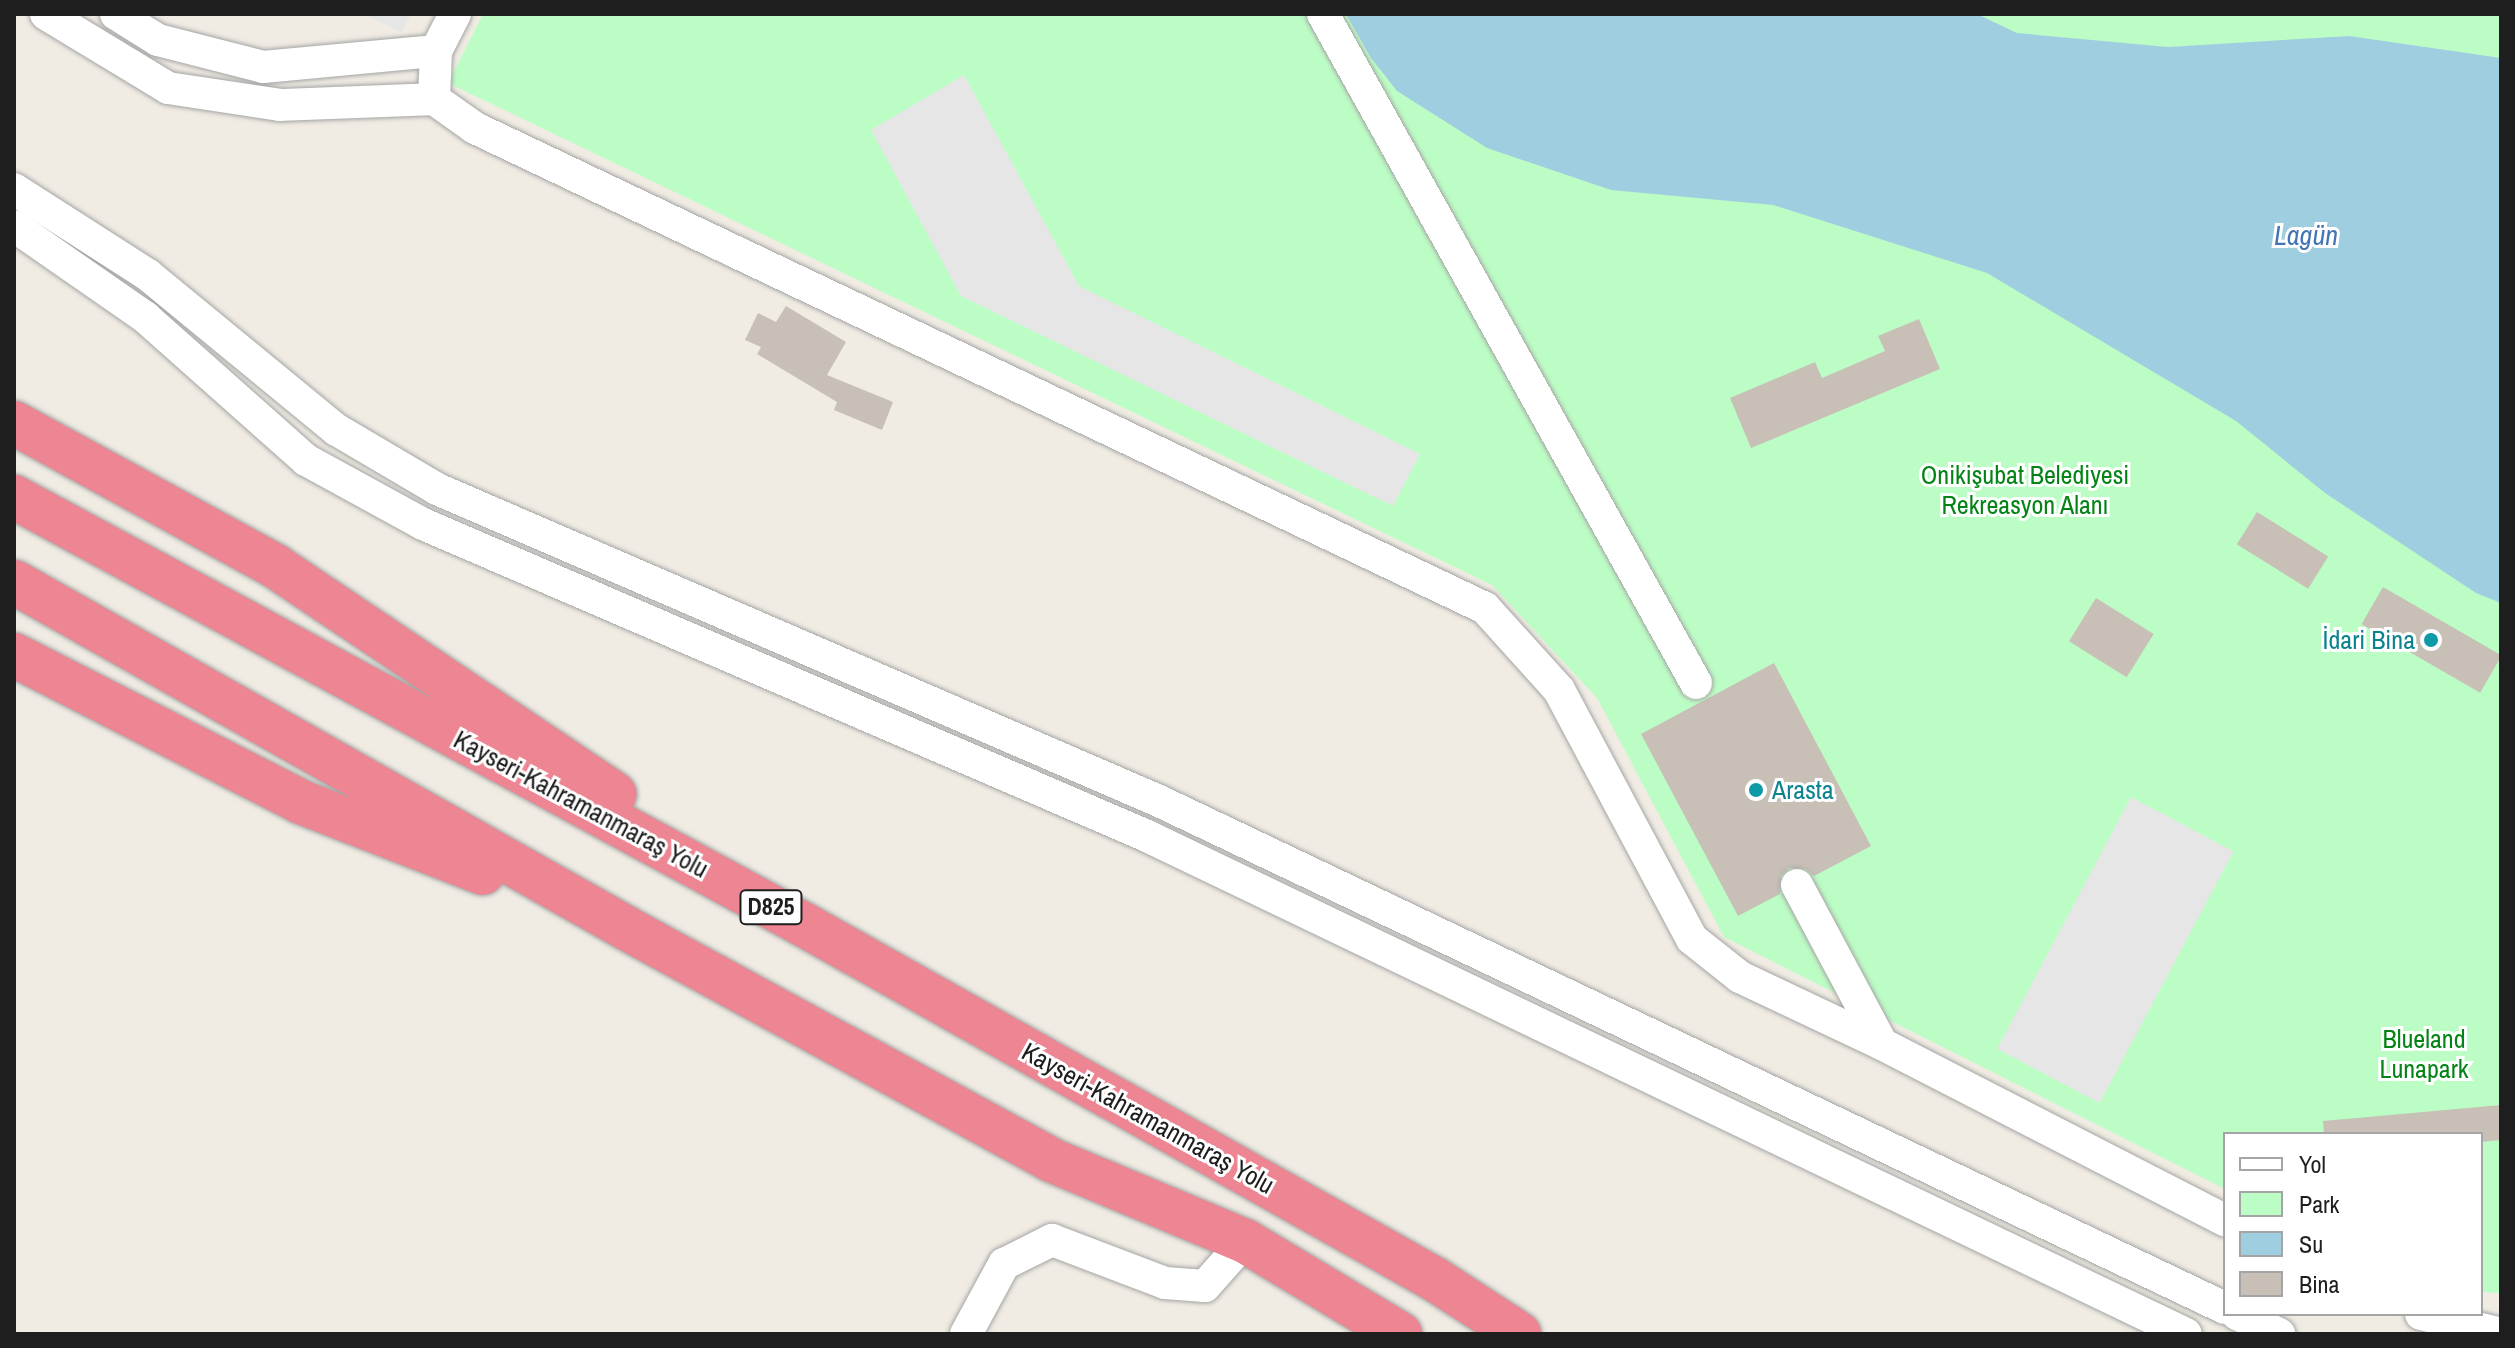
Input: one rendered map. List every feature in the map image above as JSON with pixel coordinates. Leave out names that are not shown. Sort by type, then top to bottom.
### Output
[{"type":"highway","points":[[14,423],[275,566],[502,716],[801,923]]},
{"type":"highway","name":"Kayseri-Kahramanmaraş Yolu","points":[[14,497],[801,923],[1436,1280],[1519,1334]]},
{"type":"highway","points":[[14,582],[626,928],[1051,1160],[1245,1241],[1400,1334]]},
{"type":"highway","points":[[14,655],[301,802],[626,928]]},
{"type":"street","points":[[46,14],[168,88],[280,105],[434,99],[475,128],[1485,608],[1559,690],[1692,939],[1740,977],[1882,1044],[2223,1219]]},
{"type":"street","points":[[116,14],[158,40],[263,67],[436,51]]},
{"type":"street","points":[[434,99],[436,51],[455,14]]},
{"type":"street","points":[[1323,14],[1696,683]]},
{"type":"street","points":[[14,189],[148,275],[337,430],[437,489],[1159,801],[2223,1307]]},
{"type":"street","points":[[14,226],[145,317],[306,460],[423,524],[1147,836],[2186,1334]]},
{"type":"street","points":[[1797,885],[1882,1044]]},
{"type":"street","points":[[966,1334],[1004,1264],[1052,1240],[1165,1283],[1205,1286],[1245,1241]]},
{"type":"street","points":[[2241,1316],[2279,1334]]},
{"type":"street","points":[[2429,1316],[2501,1334]]},
{"type":"green space","name":"Onikişubat Belediyesi Rekreasyon Alanı","points":[[483,14],[2501,14],[2501,1293],[2483,1292],[2483,1132],[2223,1132],[2223,1188],[1724,937],[1597,698],[1492,585],[448,83]]},
{"type":"shaded area","points":[[364,14],[411,14],[402,32]]},
{"type":"shaded area","points":[[964,75],[1079,286],[1420,454],[1393,506],[961,296],[871,130]]},
{"type":"shaded area","points":[[2131,797],[2233,851],[2100,1103],[1997,1049]]},
{"type":"water","name":"Lagün","points":[[1346,14],[1977,14],[2017,33],[2168,47],[2349,36],[2501,58],[2501,603],[2476,593],[2325,493],[2236,421],[1987,273],[1773,205],[1611,190],[1487,148],[1397,91],[1371,58]]},
{"type":"building","points":[[786,306],[846,342],[827,375],[893,402],[882,430],[834,410],[837,402],[757,354],[761,347],[745,340],[758,313],[776,322]]},
{"type":"building","points":[[1919,319],[1940,369],[1751,448],[1730,398],[1815,362],[1822,378],[1885,351],[1878,336]]},
{"type":"building","points":[[2257,512],[2328,557],[2308,589],[2237,544]]},
{"type":"building","name":"İdari Bina","points":[[2383,587],[2501,655],[2480,693],[2362,624]]},
{"type":"building","points":[[2096,598],[2154,634],[2127,677],[2069,641]]},
{"type":"building","name":"Arasta","points":[[1774,663],[1871,846],[1814,876],[1806,869],[1789,868],[1781,876],[1780,894],[1738,916],[1641,734]]},
{"type":"building","points":[[2501,1105],[2501,1140],[2483,1142],[2483,1132],[2324,1132],[2323,1121]]},
{"type":"place","name":"İdari Bina","points":[[2431,640]]},
{"type":"place","name":"Arasta","points":[[1756,790]]},
{"type":"park label","name":"Blueland Lunapark","points":[[2424,1054]]}]
